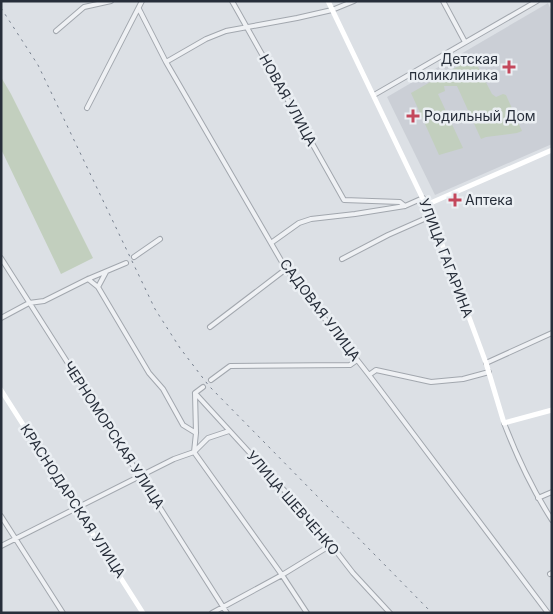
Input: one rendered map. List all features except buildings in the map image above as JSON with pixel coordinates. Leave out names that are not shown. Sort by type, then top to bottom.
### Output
[{"type":"street","points":[[56,31],[84,7],[111,1]]},
{"type":"street","points":[[87,108],[142,1]]},
{"type":"street","name":"НОВАЯ УЛИЦА","points":[[232,1],[344,200],[400,202],[405,206]]},
{"type":"street","name":"УЛИЦА ГАГАРИНА","points":[[328,1],[431,216],[486,363],[504,423],[519,462],[552,520]]},
{"type":"street","points":[[166,62],[206,38],[226,30],[297,18],[332,10],[354,1]]},
{"type":"street","points":[[444,1],[465,42]]},
{"type":"street","points":[[374,95],[537,1]]},
{"type":"street","name":"САДОВАЯ УЛИЦА","points":[[139,9],[166,62],[286,269],[369,375],[548,613]]},
{"type":"street","points":[[426,205],[552,150]]},
{"type":"street","points":[[271,243],[299,223],[311,219],[405,206],[423,198]]},
{"type":"street","points":[[342,259],[388,235],[431,216]]},
{"type":"street","points":[[134,257],[160,239]]},
{"type":"street","name":"ЧЕРНОМОРСКАЯ УЛИЦА","points":[[1,258],[227,613]]},
{"type":"street","points":[[1,318],[29,302],[44,301],[126,263]]},
{"type":"street","points":[[210,327],[286,269]]},
{"type":"street","points":[[98,288],[107,271]]},
{"type":"street","points":[[88,279],[98,288],[149,373],[163,389],[183,425],[196,433]]},
{"type":"street","points":[[486,363],[552,333]]},
{"type":"street","points":[[211,380],[230,366],[350,365],[357,360]]},
{"type":"street","points":[[369,375],[376,370],[430,382],[463,379],[489,372]]},
{"type":"street","points":[[203,387],[195,393],[196,433],[194,452],[307,613]]},
{"type":"street","name":"КРАСНОДАРСКАЯ УЛИЦА","points":[[1,390],[144,613]]},
{"type":"street","name":"УЛИЦА ШЕВЧЕНКО","points":[[195,393],[315,524],[353,573],[390,613]]},
{"type":"street","points":[[504,423],[552,410]]},
{"type":"street","points":[[1,546],[174,459],[194,452],[208,438],[229,431]]},
{"type":"street","points":[[538,498],[552,492]]},
{"type":"street","points":[[1,516],[63,613]]},
{"type":"street","points":[[212,613],[282,575],[331,545]]},
{"type":"shaded area","points":[[548,3],[552,12],[552,144],[435,195],[387,97]]},
{"type":"green space","points":[[476,63],[492,94],[496,97],[503,94],[506,95],[522,131],[481,139],[457,86],[444,86],[445,91],[438,94],[463,148],[439,155],[411,93],[462,64],[467,66]]},
{"type":"green space","points":[[1,77],[93,258],[61,274],[1,149]]},
{"type":"railway","points":[[1,8],[38,65],[155,309],[180,348],[209,386],[432,613]]},
{"type":"place","name":"Детская поликлиника","points":[[509,67]]},
{"type":"place","name":"Родильный Дом","points":[[413,116]]},
{"type":"place","name":"Аптека","points":[[455,200]]}]
